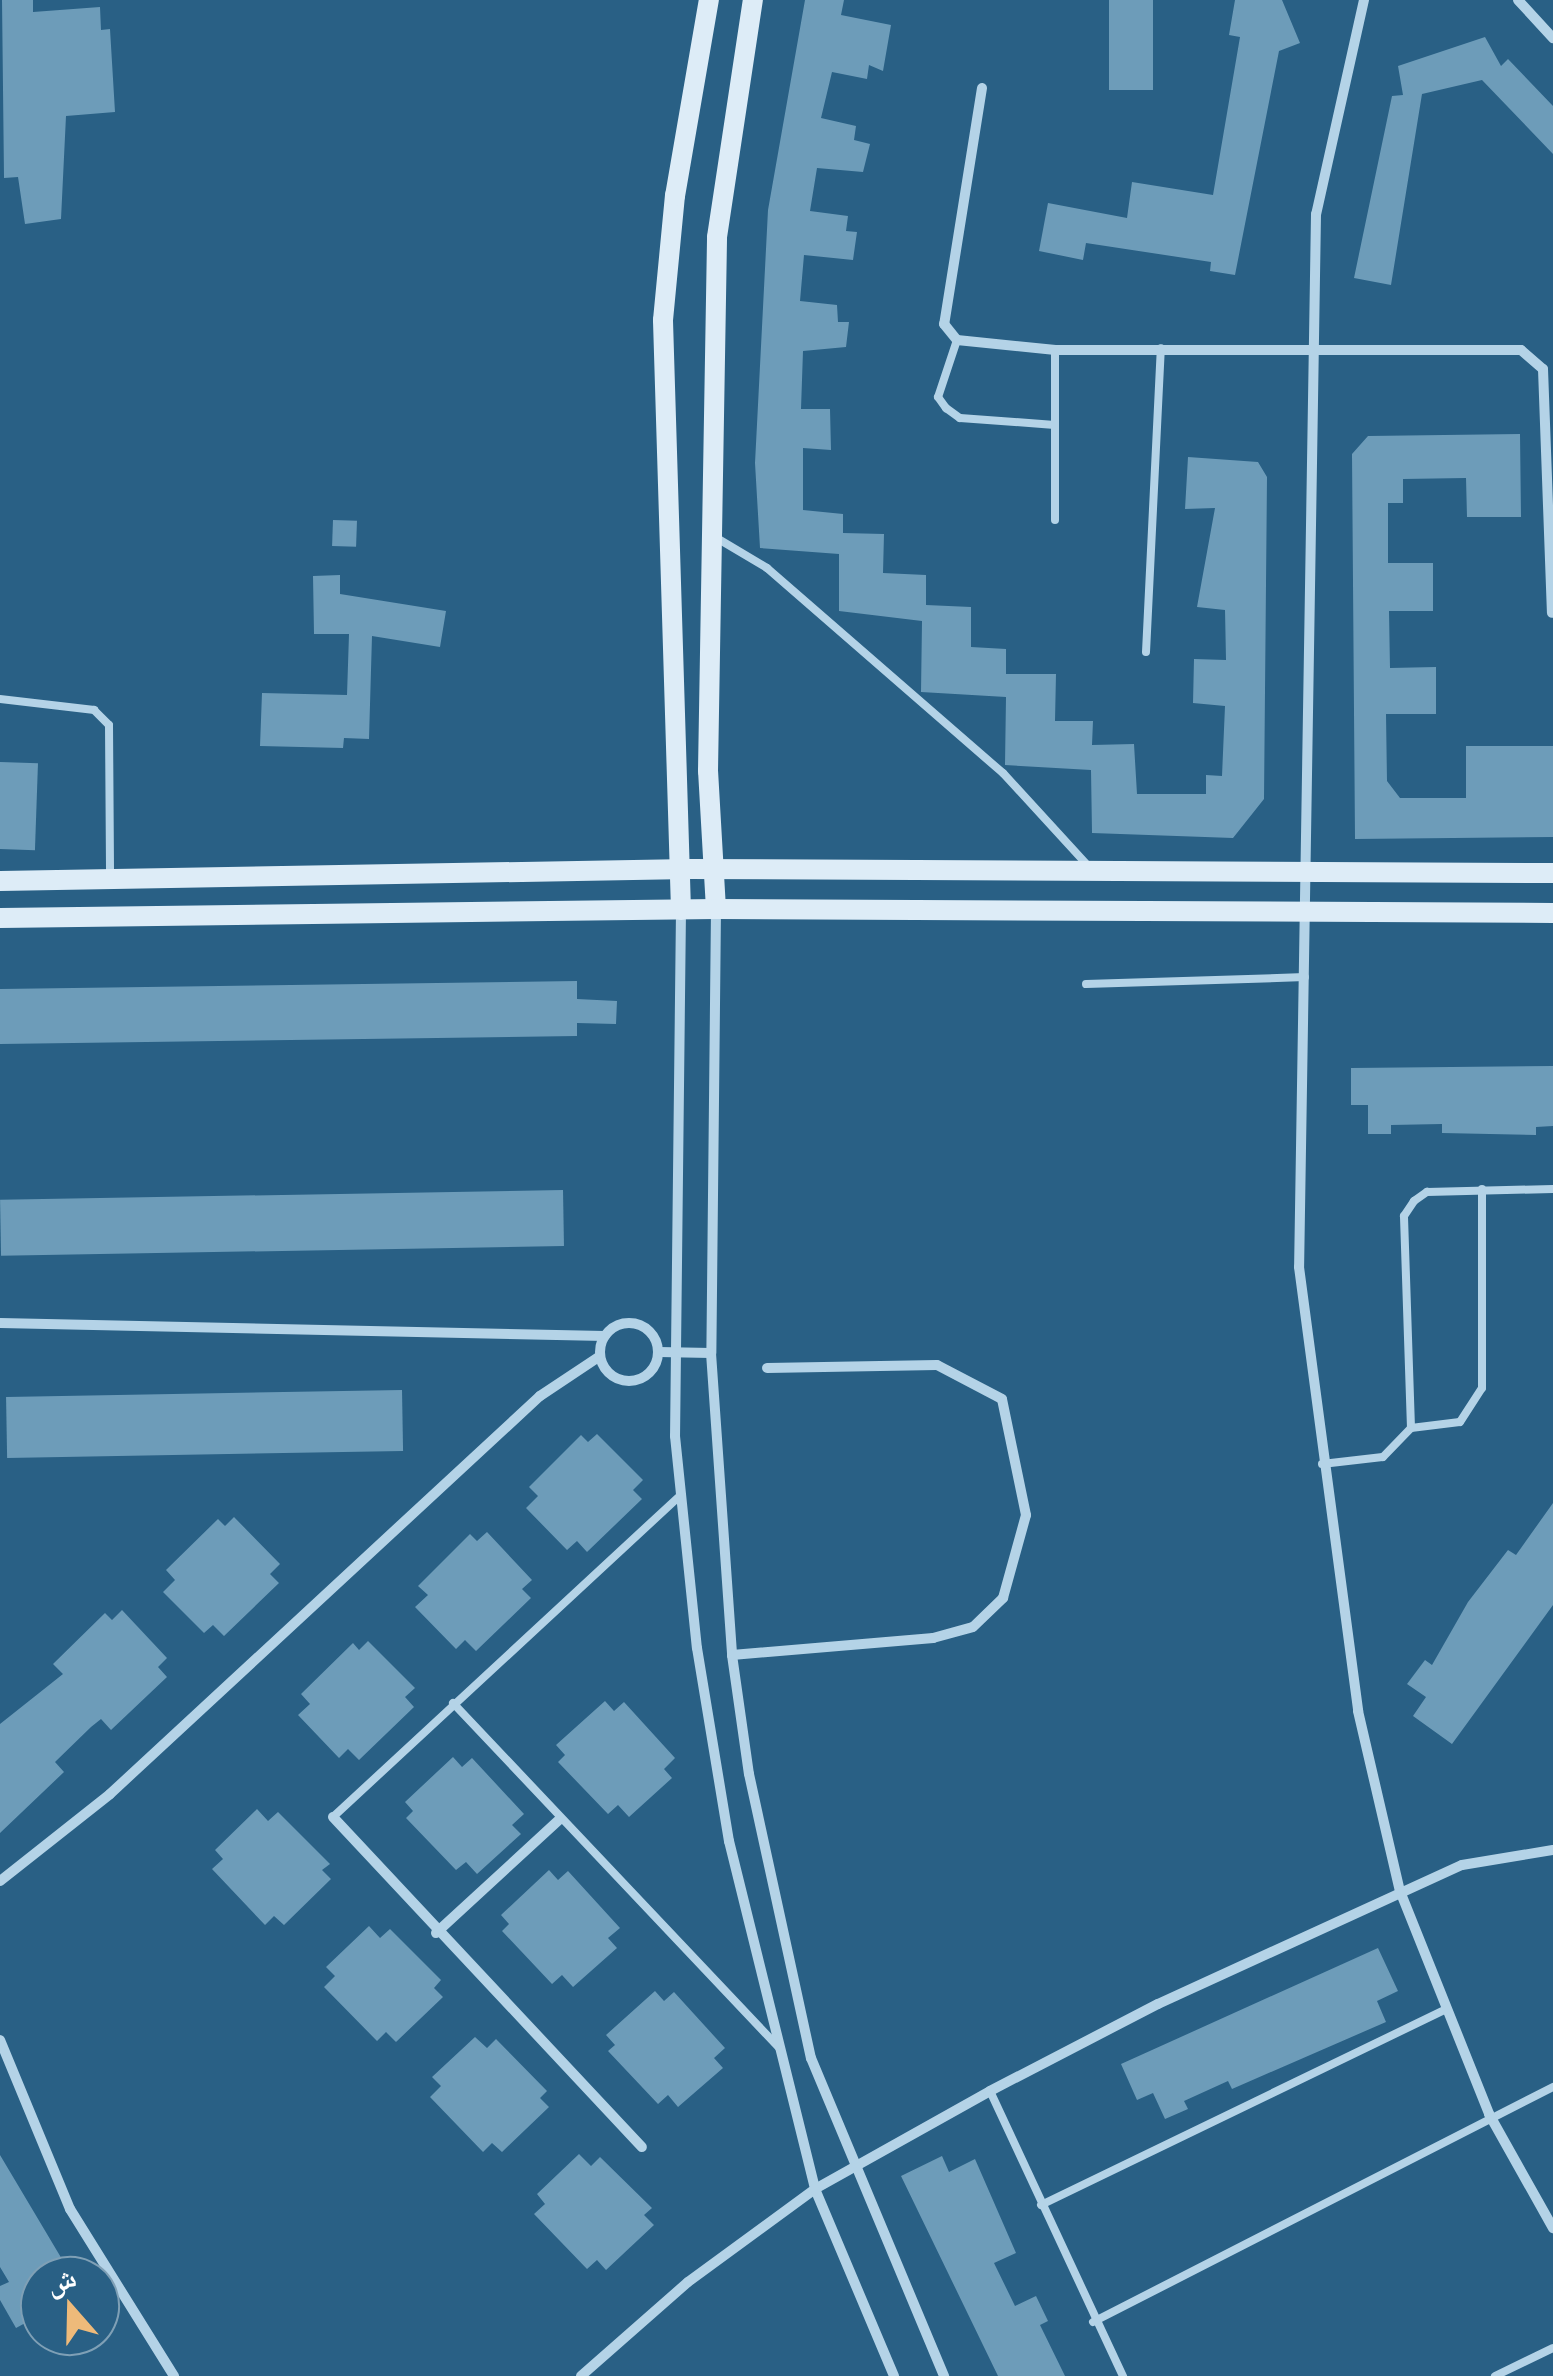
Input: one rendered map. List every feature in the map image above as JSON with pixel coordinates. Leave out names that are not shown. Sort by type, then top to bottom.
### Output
[{"type":"main road","points":[[681,910],[664,320],[675,196],[709,0]]},
{"type":"main road","points":[[716,909],[708,771],[717,236],[753,0]]},
{"type":"main road","points":[[0,880],[678,870],[1309,869],[1553,873]]},
{"type":"main road","points":[[0,918],[716,909],[1553,913]]},
{"type":"street","points":[[1364,0],[1316,214],[1309,869],[1299,1267],[1321,1464],[1358,1711],[1400,1892],[1489,2114],[1553,2228]]},
{"type":"street","points":[[1518,0],[1553,38]]},
{"type":"street","points":[[982,88],[944,324],[957,340],[1055,350],[1314,351],[1498,346],[1530,355],[1543,370],[1552,613]]},
{"type":"street","points":[[716,909],[711,1353],[732,1655],[749,1774],[811,2058],[944,2376]]},
{"type":"street","points":[[681,910],[676,1498],[729,1841],[780,2049],[815,2189],[894,2376]]},
{"type":"street","points":[[0,1323],[604,1336],[619,1324],[638,1324],[652,1334],[659,1352],[652,1370],[627,1381],[609,1373],[600,1356],[604,1336]]},
{"type":"street","points":[[659,1352],[711,1353]]},
{"type":"street","points":[[0,1880],[110,1794],[540,1396],[600,1356]]},
{"type":"street","points":[[732,1655],[933,1638],[973,1627],[1008,1589],[1026,1516],[1002,1399],[937,1365],[767,1368]]},
{"type":"street","points":[[333,1817],[436,1932],[642,2146]]},
{"type":"street","points":[[436,1932],[560,1819]]},
{"type":"street","points":[[581,2376],[688,2282],[815,2189],[990,2091],[1462,1864],[1553,1850]]},
{"type":"street","points":[[0,2040],[70,2209],[174,2376]]},
{"type":"lane","points":[[957,340],[938,397],[946,408],[960,418],[1055,424]]},
{"type":"lane","points":[[1146,652],[1161,348]]},
{"type":"lane","points":[[1055,350],[1056,520]]},
{"type":"lane","points":[[711,534],[767,568],[1003,773],[1092,870]]},
{"type":"lane","points":[[0,699],[94,710],[109,725],[110,877]]},
{"type":"lane","points":[[1086,984],[1305,977]]},
{"type":"lane","points":[[1321,1464],[1384,1457],[1411,1428],[1460,1422],[1482,1388],[1482,1188]]},
{"type":"lane","points":[[1411,1428],[1404,1216],[1427,1192],[1553,1189]]},
{"type":"lane","points":[[333,1817],[676,1498]]},
{"type":"lane","points":[[454,1704],[780,2049]]},
{"type":"lane","points":[[1041,2205],[1446,2009]]},
{"type":"lane","points":[[1093,2322],[1489,2114],[1553,2087]]},
{"type":"lane","points":[[990,2091],[1093,2322],[1123,2376]]},
{"type":"lane","points":[[1494,2376],[1553,2348]]},
{"type":"building","points":[[2,0],[33,0],[33,12],[100,7],[101,30],[110,29],[115,112],[66,116],[61,219],[25,224],[18,177],[4,178]]},
{"type":"building","points":[[805,0],[844,0],[841,15],[891,25],[883,71],[869,65],[867,79],[832,72],[821,118],[856,126],[854,140],[870,144],[863,172],[817,168],[810,211],[848,216],[846,231],[857,232],[853,260],[804,255],[800,301],[837,305],[838,322],[849,322],[846,347],[803,351],[801,409],[830,409],[831,450],[803,448],[803,510],[843,514],[843,533],[884,534],[883,573],[926,575],[926,605],[971,607],[971,647],[1006,649],[1006,674],[1056,674],[1055,721],[1093,721],[1092,745],[1134,744],[1137,794],[1206,794],[1206,775],[1222,776],[1225,706],[1193,703],[1194,659],[1226,660],[1225,610],[1197,607],[1215,508],[1185,509],[1188,457],[1258,462],[1267,477],[1264,799],[1233,838],[1092,833],[1091,770],[1005,765],[1006,697],[921,692],[922,621],[839,611],[839,554],[760,548],[755,463],[768,210]]},
{"type":"building","points":[[1109,0],[1153,0],[1153,90],[1109,90]]},
{"type":"building","points":[[1235,0],[1282,0],[1300,43],[1279,51],[1235,275],[1210,271],[1211,262],[1086,243],[1083,260],[1039,251],[1048,203],[1127,218],[1132,182],[1213,195],[1240,37],[1229,35]]},
{"type":"building","points":[[1485,37],[1501,66],[1508,59],[1553,106],[1553,154],[1482,80],[1422,94],[1391,285],[1354,278],[1392,96],[1403,95],[1398,66]]},
{"type":"building","points":[[1520,434],[1521,517],[1467,517],[1466,478],[1403,479],[1403,503],[1388,503],[1388,563],[1433,563],[1433,611],[1389,611],[1390,668],[1436,667],[1436,714],[1386,714],[1387,781],[1400,798],[1466,798],[1466,746],[1553,746],[1553,837],[1355,839],[1352,454],[1368,436]]},
{"type":"building","points":[[333,520],[357,521],[356,547],[332,546]]},
{"type":"building","points":[[340,575],[340,594],[446,611],[440,647],[372,636],[369,739],[344,738],[343,748],[260,746],[262,693],[347,695],[349,634],[314,634],[313,576]]},
{"type":"building","points":[[0,762],[38,763],[35,850],[0,849]]},
{"type":"building","points":[[577,981],[577,999],[617,1001],[616,1024],[577,1023],[577,1036],[0,1044],[0,989]]},
{"type":"building","points":[[1553,1066],[1553,1126],[1536,1127],[1536,1135],[1442,1133],[1442,1124],[1391,1125],[1391,1134],[1368,1134],[1368,1105],[1351,1105],[1351,1068]]},
{"type":"building","points":[[563,1190],[564,1246],[1,1256],[0,1200]]},
{"type":"building","points":[[402,1390],[403,1451],[7,1458],[6,1397]]},
{"type":"building","points":[[597,1434],[643,1480],[633,1490],[642,1499],[587,1552],[577,1541],[567,1550],[526,1508],[538,1496],[529,1487],[581,1435],[588,1442]]},
{"type":"building","points":[[1553,1503],[1553,1605],[1452,1744],[1413,1716],[1426,1697],[1407,1684],[1425,1660],[1432,1665],[1468,1602],[1508,1550],[1516,1555]]},
{"type":"building","points":[[234,1517],[280,1564],[270,1574],[279,1583],[224,1636],[213,1625],[204,1633],[163,1592],[175,1580],[166,1570],[218,1519],[225,1526]]},
{"type":"building","points":[[487,1532],[532,1580],[522,1589],[531,1598],[476,1651],[465,1640],[456,1649],[415,1607],[428,1595],[418,1586],[470,1534],[477,1541]]},
{"type":"building","points":[[122,1610],[167,1658],[158,1667],[167,1677],[111,1730],[101,1719],[91,1727],[55,1762],[64,1772],[0,1833],[0,1724],[63,1674],[53,1664],[105,1613],[112,1620]]},
{"type":"building","points":[[368,1641],[415,1688],[405,1697],[414,1707],[359,1760],[348,1749],[339,1758],[298,1715],[310,1704],[301,1694],[353,1643],[359,1650]]},
{"type":"building","points":[[605,1701],[614,1711],[624,1702],[675,1758],[664,1769],[672,1778],[629,1817],[618,1805],[608,1814],[558,1762],[565,1755],[556,1745]]},
{"type":"building","points":[[453,1757],[462,1767],[472,1758],[524,1814],[512,1825],[521,1834],[477,1874],[466,1862],[456,1870],[406,1818],[413,1811],[405,1802]]},
{"type":"building","points":[[257,1809],[268,1821],[278,1812],[330,1864],[322,1870],[331,1879],[284,1925],[274,1916],[265,1925],[212,1869],[223,1859],[215,1850]]},
{"type":"building","points":[[549,1870],[558,1880],[568,1871],[620,1928],[608,1938],[617,1948],[573,1987],[562,1975],[552,1984],[502,1931],[509,1924],[501,1915]]},
{"type":"building","points":[[369,1926],[380,1938],[390,1929],[441,1980],[434,1988],[443,1997],[396,2042],[386,2032],[377,2041],[324,1987],[335,1976],[326,1967]]},
{"type":"building","points":[[1378,1948],[1398,1991],[1377,2001],[1386,2022],[1232,2089],[1228,2081],[1184,2101],[1188,2109],[1165,2119],[1153,2093],[1137,2100],[1121,2064]]},
{"type":"building","points":[[655,1991],[664,2001],[674,1992],[725,2048],[714,2058],[723,2068],[678,2107],[668,2095],[658,2104],[608,2051],[615,2045],[606,2035]]},
{"type":"building","points":[[475,2037],[487,2048],[496,2039],[547,2091],[540,2098],[549,2107],[502,2152],[492,2143],[483,2152],[430,2097],[441,2086],[432,2077]]},
{"type":"building","points":[[579,2154],[591,2166],[600,2157],[652,2208],[644,2215],[654,2225],[606,2270],[597,2260],[587,2269],[534,2214],[545,2204],[537,2194]]},
{"type":"building","points":[[0,2155],[60,2256],[20,2256],[20,2326],[16,2328],[0,2300],[0,2286],[9,2282],[0,2267]]},
{"type":"building","points":[[942,2156],[949,2172],[975,2159],[1016,2253],[994,2263],[1015,2306],[1036,2296],[1048,2321],[1040,2325],[1065,2376],[998,2376],[901,2176]]}]
